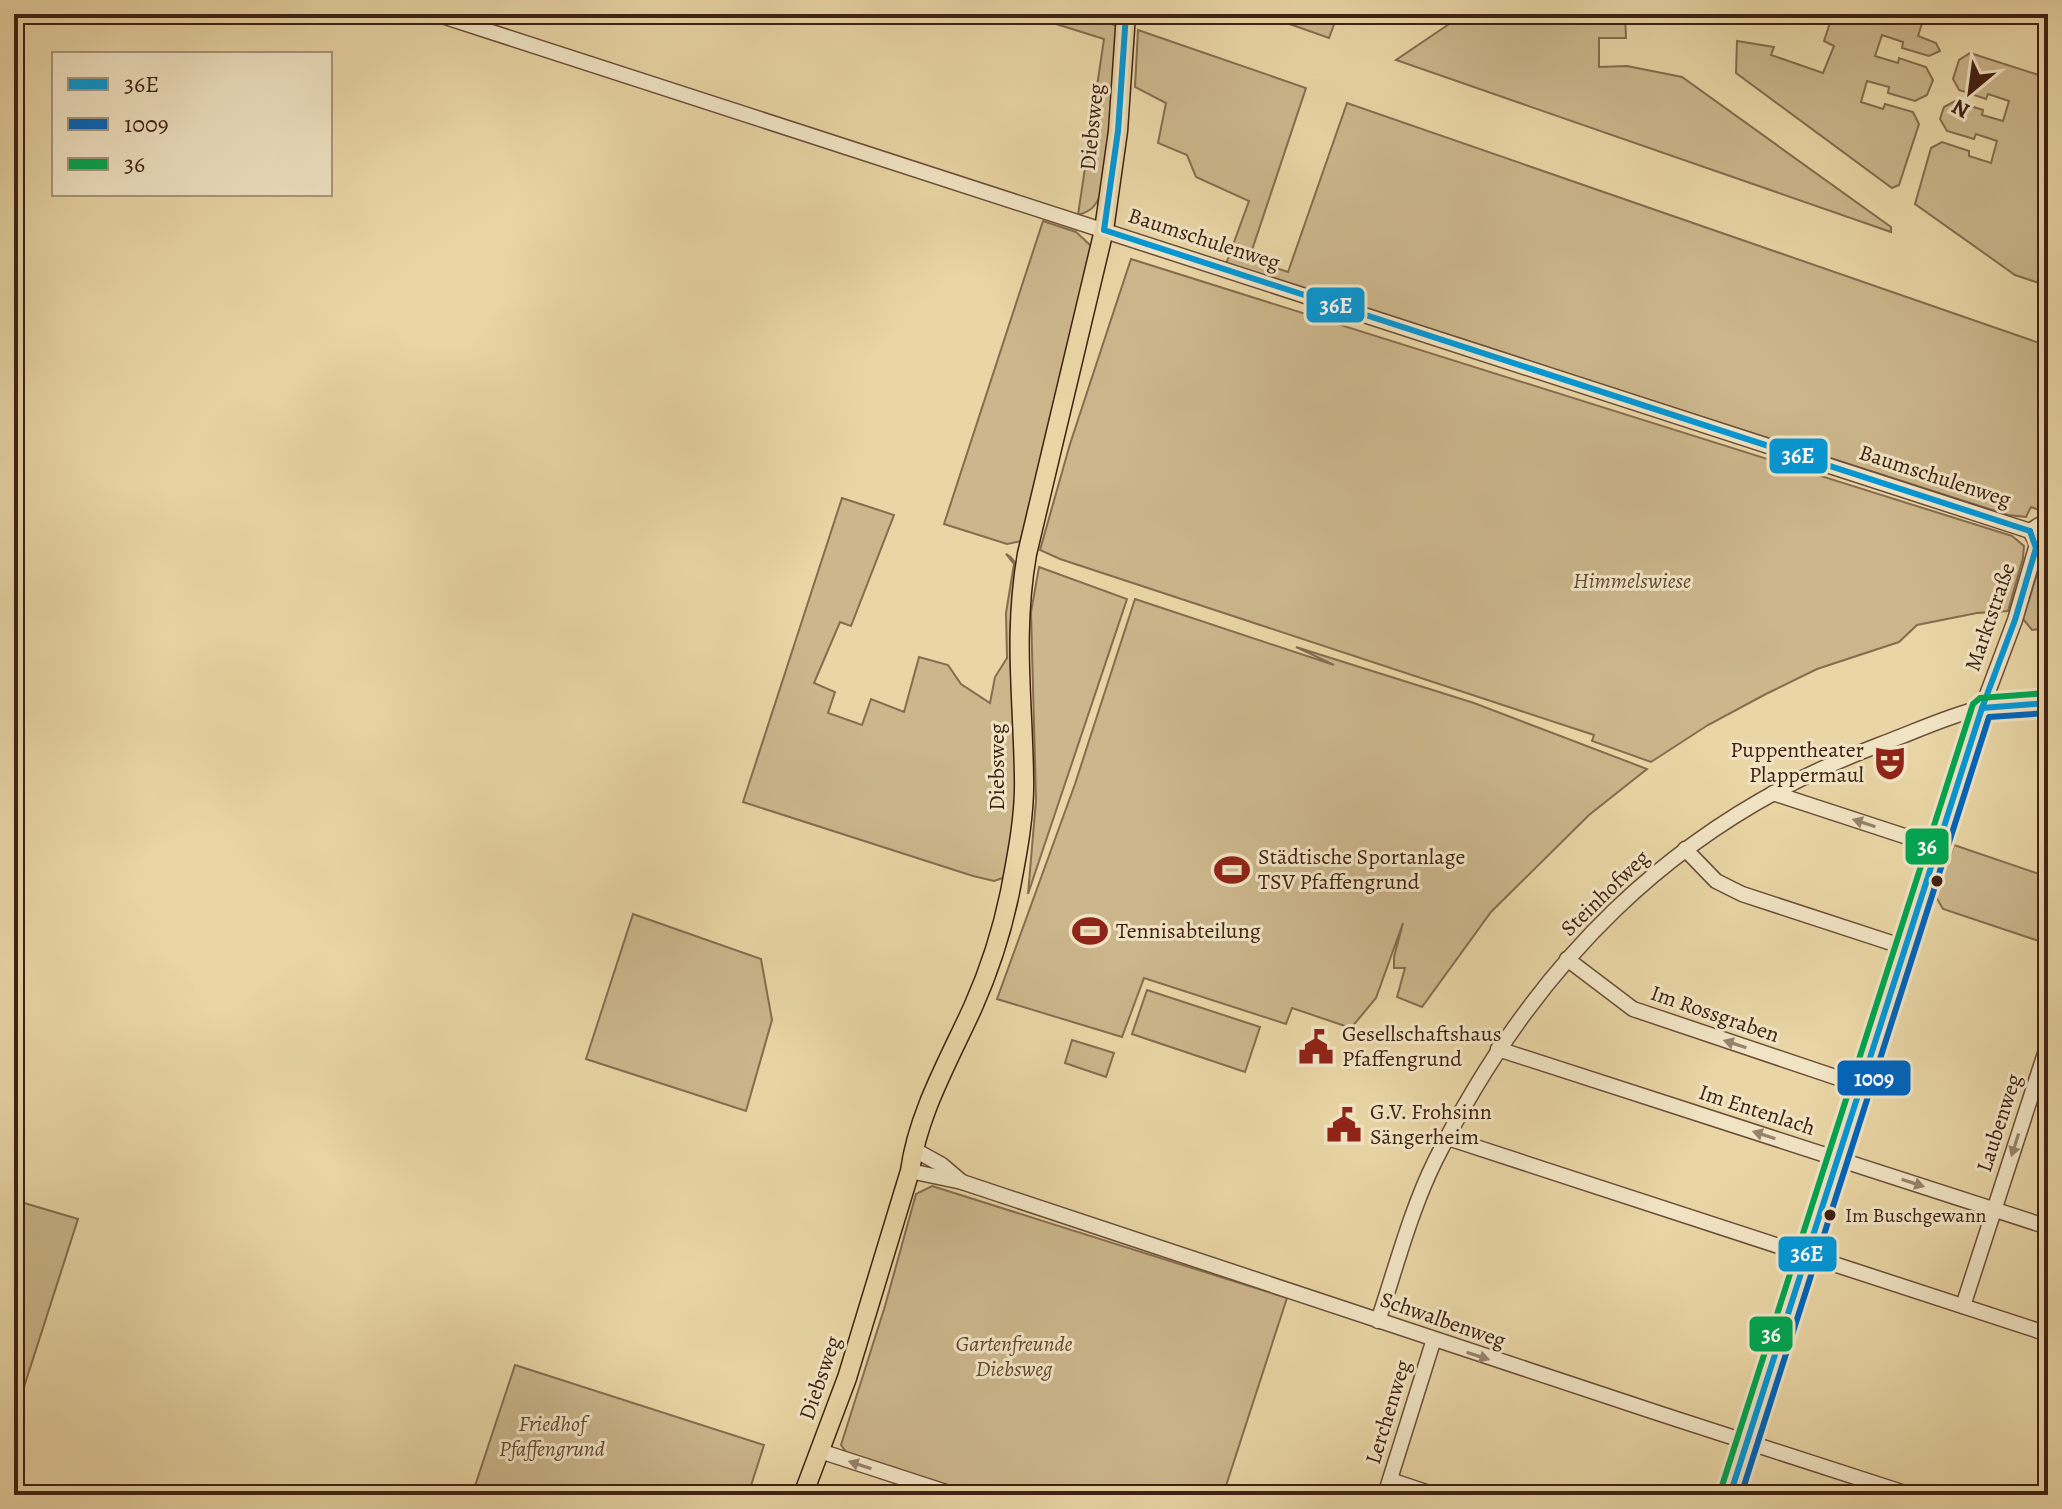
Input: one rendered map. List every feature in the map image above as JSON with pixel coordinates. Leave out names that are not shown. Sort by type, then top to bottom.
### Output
[{"type":"main road","name":"Diebsweg","points":[[803,1495],[847,1378],[915,1171],[913,1149],[932,1096],[984,983],[1009,895],[1019,842],[1024,779],[1018,642],[1020,595],[1104,230],[1118,131],[1126,14]]},
{"type":"street","name":"Baumschulenweg","points":[[436,14],[2030,531],[2048,524]]},
{"type":"street","name":"Marktstraße","points":[[1730,1495],[1982,708],[2015,620],[2034,556],[2036,542],[2030,531]]},
{"type":"street","name":"Steinhofweg","points":[[1378,1321],[1418,1201],[1448,1138],[1498,1049],[1567,959],[1611,913],[1685,849],[1726,820],[1843,758],[1982,708],[2048,703]]},
{"type":"street","points":[[1773,793],[1938,847]]},
{"type":"street","points":[[1685,849],[1716,881],[1742,894],[1907,948]]},
{"type":"street","name":"Im Rossgraben","points":[[1567,959],[1633,1009],[1862,1086]]},
{"type":"street","name":"Laubenweg","points":[[1963,1306],[2048,1044]]},
{"type":"street","name":"Im Entenlach","points":[[1498,1049],[2048,1227]]},
{"type":"street","points":[[1448,1138],[2048,1334]]},
{"type":"street","name":"Schwalbenweg","points":[[913,1149],[942,1165],[962,1182]]},
{"type":"street","name":"Schwalbenweg","points":[[915,1171],[962,1182],[1433,1342],[1911,1495]]},
{"type":"street","name":"Lerchenweg","points":[[1387,1488],[1433,1342]]},
{"type":"street","points":[[820,1451],[955,1495]]},
{"type":"street","points":[[1387,1488],[1435,1495]]},
{"type":"green space","points":[[1024,14],[1083,14],[1120,27],[1115,94],[1101,193],[1093,207],[1078,215],[1104,39]]},
{"type":"green space","points":[[1261,14],[1338,14],[1329,38]]},
{"type":"green space","points":[[1464,14],[1625,14],[1626,38],[1599,38],[1599,67],[1627,66],[1682,77],[1891,227],[1891,232],[1396,60]]},
{"type":"green space","points":[[1833,14],[1913,14],[1924,17],[1918,36],[1936,43],[1940,51],[1929,56],[1902,48],[1903,42],[1882,35],[1875,56],[1898,63],[1899,58],[1926,67],[1933,80],[1927,95],[1915,101],[1888,93],[1889,87],[1867,81],[1861,102],[1883,109],[1885,104],[1913,112],[1919,124],[1899,185],[1892,188],[1736,73],[1737,41],[1774,47],[1771,55],[1823,73],[1834,46],[1824,41]]},
{"type":"green space","points":[[1138,30],[1306,88],[1249,259],[1288,272],[1347,103],[2048,346],[2048,513],[2031,507],[2026,517],[2008,515],[1226,264],[1249,201],[1196,177],[1187,155],[1158,143],[1166,103],[1135,87]]},
{"type":"green space","points":[[1970,53],[2048,78],[2048,286],[2015,275],[1915,204],[1931,148],[1942,142],[1991,163],[1997,141],[1976,134],[1974,139],[1947,131],[1940,119],[1944,107],[1955,101],[1983,110],[1982,115],[2003,121],[2009,101],[1988,94],[1986,99],[1959,90],[1953,79],[1959,60]]},
{"type":"green space","points":[[1043,221],[1076,232],[1091,246],[1090,255],[1022,541],[1007,544],[944,524]]},
{"type":"green space","name":"Himmelswiese","points":[[1131,259],[2012,536],[2024,546],[2008,611],[1977,613],[1917,625],[1899,642],[1817,669],[1764,695],[1708,725],[1651,762],[1592,741],[1594,735],[1060,559],[1040,550],[1070,444]]},
{"type":"green space","points":[[842,498],[894,515],[851,626],[840,622],[814,683],[835,692],[828,713],[862,725],[871,699],[904,712],[919,657],[948,665],[961,684],[990,703],[995,677],[1007,658],[1006,613],[1014,564],[1006,554],[1015,564],[1017,576],[1010,651],[1016,802],[1006,877],[994,881],[973,876],[743,802]]},
{"type":"green space","points":[[1039,567],[1127,599],[1028,894],[1036,800],[1031,612]]},
{"type":"green space","points":[[2036,577],[2048,581],[2048,628],[2032,630],[2023,619]]},
{"type":"green space","name":"Städtische Sportanlage TSV Pfaffengrund","points":[[1135,599],[1334,665],[1296,647],[1474,703],[1647,769],[1589,815],[1491,912],[1422,1007],[1397,997],[1405,968],[1394,968],[1394,957],[1403,923],[1376,998],[1351,1028],[1292,1008],[1286,1024],[1144,978],[1122,1037],[997,999],[1075,784]]},
{"type":"green space","points":[[1954,845],[2048,877],[2048,944],[1943,909],[1936,897]]},
{"type":"green space","points":[[633,914],[761,959],[772,1020],[746,1111],[586,1059]]},
{"type":"green space","points":[[1147,990],[1260,1027],[1245,1072],[1132,1034]]},
{"type":"green space","points":[[1072,1040],[1114,1053],[1106,1077],[1065,1063]]},
{"type":"green space","name":"Gartenfreunde Diebsweg","points":[[932,1186],[1287,1298],[1223,1495],[969,1495],[850,1457],[841,1445],[916,1194]]},
{"type":"green space","points":[[14,1200],[78,1219],[14,1418]]},
{"type":"green space","name":"Friedhof Pfaffengrund","points":[[515,1365],[764,1445],[748,1495],[472,1495]]},
{"type":"transit line","name":"36E","points":[[1104,230],[1118,131],[1126,14]]},
{"type":"transit line","name":"36E","points":[[1104,230],[2030,531]]},
{"type":"transit line","name":"36E","points":[[1730,1495],[1982,708],[2015,620],[2036,548],[2030,531]]},
{"type":"transit line","name":"36","points":[[1720,1492],[1973,704],[1980,698],[2047,693]]},
{"type":"transit line","name":"36E","points":[[1982,708],[2048,703]]},
{"type":"transit line","name":"1009","points":[[1741,1495],[1989,717],[2048,713]]},
{"type":"place","name":"Puppentheater Plappermaul","points":[[1890,763]]},
{"type":"place","name":"Städtische Sportanlage TSV Pfaffengrund","points":[[1232,870]]},
{"type":"place","name":"Tennisabteilung","points":[[1090,931]]},
{"type":"place","name":"Gesellschaftshaus Pfaffengrund","points":[[1316,1047]]},
{"type":"place","name":"G.V. Frohsinn Sängerheim","points":[[1344,1125]]},
{"type":"place","name":"Im Buschgewann","points":[[1830,1215]]}]
